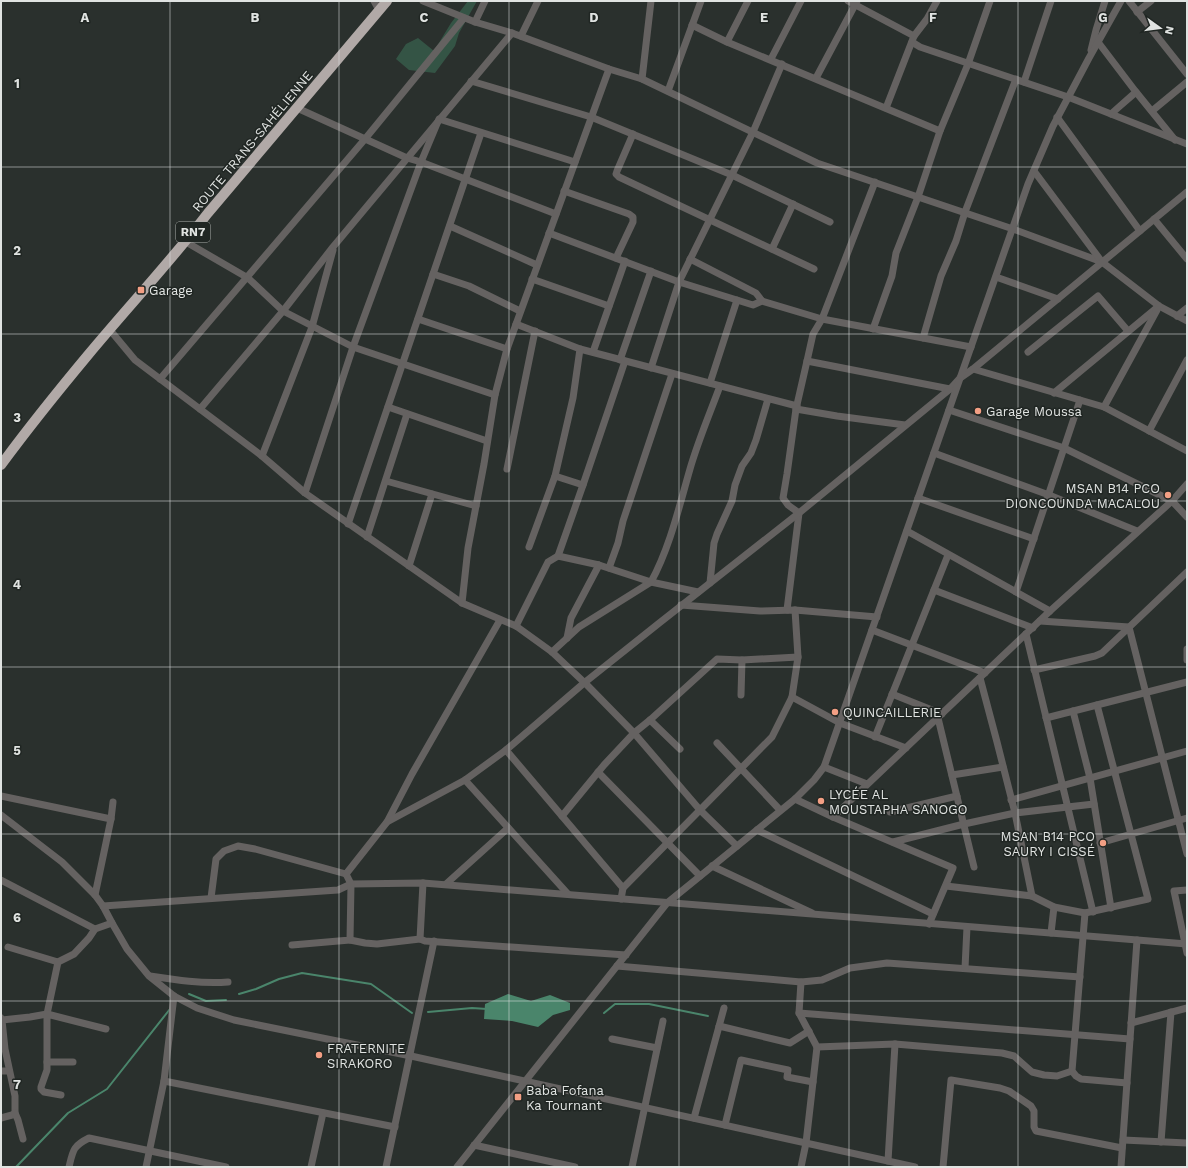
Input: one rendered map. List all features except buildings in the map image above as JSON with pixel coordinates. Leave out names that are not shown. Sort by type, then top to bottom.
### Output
[{"type":"highway","name":"ROUTE TRANS-SAHÉLIENNE","points":[[1,465],[18,441],[89,354],[186,242],[208,213],[298,108],[377,5],[387,1]]},
{"type":"street","points":[[423,1],[475,22],[512,32],[609,69],[642,79],[817,163],[965,212],[1102,262]]},
{"type":"street","points":[[475,22],[485,1]]},
{"type":"street","points":[[521,36],[538,1]]},
{"type":"street","points":[[642,79],[651,1]]},
{"type":"street","points":[[668,91],[701,1]]},
{"type":"street","points":[[728,42],[748,1]]},
{"type":"street","points":[[771,59],[800,1]]},
{"type":"street","points":[[848,1],[856,3],[913,39],[920,47],[1068,97],[1187,144]]},
{"type":"street","points":[[886,108],[913,39],[937,1]]},
{"type":"street","points":[[873,329],[892,276],[896,253],[918,197],[940,131],[968,64],[990,1]]},
{"type":"street","points":[[1024,82],[1051,1]]},
{"type":"street","points":[[1089,58],[1105,1]]},
{"type":"street","points":[[457,1167],[667,903],[795,799],[814,780],[824,767],[1034,171],[1057,117],[1121,1]]},
{"type":"street","points":[[1129,1],[1187,74]]},
{"type":"street","points":[[1137,12],[1151,1]]},
{"type":"street","points":[[816,78],[856,3]]},
{"type":"street","points":[[160,379],[248,278],[464,18]]},
{"type":"street","points":[[692,25],[728,42],[940,131]]},
{"type":"street","points":[[200,409],[512,32]]},
{"type":"street","points":[[1098,42],[1136,92],[1176,140]]},
{"type":"street","points":[[650,368],[679,282],[754,132],[782,64]]},
{"type":"street","points":[[462,603],[468,548],[495,395],[507,349],[609,69]]},
{"type":"street","points":[[923,338],[942,276],[1016,79]]},
{"type":"street","points":[[471,81],[591,117],[732,175],[830,222]]},
{"type":"street","points":[[1152,110],[1187,82]]},
{"type":"street","points":[[1111,114],[1136,92]]},
{"type":"street","points":[[298,108],[407,158],[556,214]]},
{"type":"street","points":[[1057,117],[1140,231]]},
{"type":"street","points":[[439,119],[575,162]]},
{"type":"street","points":[[305,493],[353,347],[421,162],[439,119]]},
{"type":"street","points":[[348,524],[481,133]]},
{"type":"street","points":[[633,134],[617,171],[616,174],[618,177],[814,269]]},
{"type":"street","points":[[1034,171],[1102,262],[1159,306],[1187,321]]},
{"type":"street","points":[[799,513],[788,505],[783,498],[806,361],[813,334],[822,319],[875,182]]},
{"type":"street","points":[[564,191],[629,214],[633,217],[633,222],[616,258]]},
{"type":"street","points":[[387,822],[465,780],[506,750],[584,683],[799,513],[950,389],[960,378],[973,369],[1187,192]]},
{"type":"street","points":[[772,249],[793,204]]},
{"type":"street","points":[[1154,219],[1187,259]]},
{"type":"street","points":[[450,226],[537,265]]},
{"type":"street","points":[[549,233],[679,282],[753,305],[762,301]]},
{"type":"street","points":[[186,242],[248,278],[282,311],[312,327],[353,347],[495,395]]},
{"type":"street","points":[[262,456],[312,327],[333,247]]},
{"type":"street","points":[[690,259],[756,293],[762,301],[822,319],[971,347]]},
{"type":"street","points":[[592,352],[625,261]]},
{"type":"street","points":[[516,626],[548,562],[558,556],[583,485],[651,271]]},
{"type":"street","points":[[433,274],[469,286],[520,311]]},
{"type":"street","points":[[996,277],[1058,299]]},
{"type":"street","points":[[532,279],[609,306]]},
{"type":"street","points":[[1028,352],[1098,296],[1128,331]]},
{"type":"street","points":[[710,383],[737,300]]},
{"type":"street","points":[[1054,392],[1159,306]]},
{"type":"street","points":[[1104,407],[1159,306]]},
{"type":"street","points":[[1177,316],[1187,308]]},
{"type":"street","points":[[418,319],[507,349]]},
{"type":"street","points":[[516,324],[580,349],[710,383],[797,408],[837,416],[905,425]]},
{"type":"street","points":[[110,330],[135,360],[262,456],[305,493],[462,603],[516,626],[552,652],[634,734],[700,810],[737,846]]},
{"type":"street","points":[[507,469],[535,331]]},
{"type":"street","points":[[530,547],[555,476],[573,398],[580,349]]},
{"type":"street","points":[[1149,431],[1187,360]]},
{"type":"street","points":[[806,361],[950,389]]},
{"type":"street","points":[[973,369],[1104,407],[1187,451]]},
{"type":"street","points":[[609,568],[618,543],[623,521],[672,374]]},
{"type":"street","points":[[552,652],[579,627],[651,582],[658,570],[678,513],[690,468],[720,386]]},
{"type":"street","points":[[710,583],[714,542],[732,501],[735,485],[742,466],[751,453],[756,440],[768,399]]},
{"type":"street","points":[[1016,592],[1080,400]]},
{"type":"street","points":[[388,407],[487,441]]},
{"type":"street","points":[[949,410],[1064,448],[1172,501],[1187,517]]},
{"type":"street","points":[[368,537],[406,414]]},
{"type":"street","points":[[934,453],[1049,494],[1138,531]]},
{"type":"street","points":[[555,476],[583,485]]},
{"type":"street","points":[[386,481],[476,506]]},
{"type":"street","points":[[833,817],[1050,611],[1172,501],[1187,484]]},
{"type":"street","points":[[409,566],[432,494]]},
{"type":"street","points":[[918,498],[1034,539]]},
{"type":"street","points":[[787,610],[799,513]]},
{"type":"street","points":[[907,531],[1050,611]]},
{"type":"street","points":[[875,737],[948,554]]},
{"type":"street","points":[[558,556],[599,565],[651,582],[698,592]]},
{"type":"street","points":[[567,638],[571,618],[599,565]]},
{"type":"street","points":[[1034,670],[1095,656],[1102,653],[1187,572]]},
{"type":"street","points":[[934,590],[1033,628]]},
{"type":"street","points":[[681,605],[760,611],[795,610],[877,616]]},
{"type":"street","points":[[621,899],[623,888],[772,737],[792,697],[798,657],[795,610]]},
{"type":"street","points":[[346,874],[387,822],[412,774],[500,620]]},
{"type":"street","points":[[1040,621],[1129,627]]},
{"type":"street","points":[[1129,627],[1187,854]]},
{"type":"street","points":[[872,630],[982,676]]},
{"type":"street","points":[[1026,634],[1068,808],[1089,912],[1083,936],[1072,1071],[1081,1079],[1127,1083]]},
{"type":"street","points":[[1187,649],[1187,660]]},
{"type":"street","points":[[562,816],[598,772],[634,734],[717,659],[742,660],[798,657]]},
{"type":"street","points":[[741,695],[742,660]]},
{"type":"street","points":[[982,676],[1032,896]]},
{"type":"street","points":[[1046,718],[1187,682]]},
{"type":"street","points":[[892,694],[940,716]]},
{"type":"street","points":[[792,697],[840,723],[906,748]]},
{"type":"street","points":[[946,886],[1032,896],[1054,907],[1089,912],[1148,899],[1096,705]]},
{"type":"street","points":[[1073,710],[1090,778],[1111,908]]},
{"type":"street","points":[[940,716],[952,775],[974,866]]},
{"type":"street","points":[[650,720],[680,749]]},
{"type":"street","points":[[717,743],[780,810]]},
{"type":"street","points":[[506,750],[623,888]]},
{"type":"street","points":[[1011,800],[1187,751]]},
{"type":"street","points":[[824,767],[867,784]]},
{"type":"street","points":[[952,775],[1003,767]]},
{"type":"street","points":[[598,772],[700,876]]},
{"type":"street","points":[[465,780],[568,894]]},
{"type":"street","points":[[1,796],[111,819]]},
{"type":"street","points":[[890,812],[957,796]]},
{"type":"street","points":[[795,799],[833,817],[953,868],[929,924]]},
{"type":"street","points":[[95,895],[111,819],[113,802]]},
{"type":"street","points":[[893,842],[1014,813],[1094,804]]},
{"type":"street","points":[[1,815],[62,862],[95,895],[103,906],[127,949],[149,976],[174,996],[197,1008],[234,1020],[410,1056],[915,1167]]},
{"type":"street","points":[[1100,843],[1187,818]]},
{"type":"street","points":[[446,884],[508,828]]},
{"type":"street","points":[[757,830],[933,914]]},
{"type":"street","points":[[211,898],[216,859],[224,851],[238,846],[255,849],[346,874]]},
{"type":"street","points":[[712,866],[816,915]]},
{"type":"street","points":[[346,874],[350,884],[350,940]]},
{"type":"street","points":[[1,880],[95,930]]},
{"type":"street","points":[[103,906],[338,890],[350,884],[423,883],[1186,944]]},
{"type":"street","points":[[420,939],[423,883]]},
{"type":"street","points":[[1187,890],[1174,891],[1187,953]]},
{"type":"street","points":[[1051,933],[1054,907]]},
{"type":"street","points":[[8,947],[58,962],[74,954],[95,930],[112,923]]},
{"type":"street","points":[[965,968],[968,927]]},
{"type":"street","points":[[292,945],[350,940],[377,944],[420,939],[626,956]]},
{"type":"street","points":[[1121,1167],[1137,940]]},
{"type":"street","points":[[386,1167],[434,941]]},
{"type":"street","points":[[58,962],[47,1014],[47,1070],[41,1090],[44,1092],[61,1095]]},
{"type":"street","points":[[618,966],[800,982],[822,980],[850,968],[886,963],[1080,977]]},
{"type":"street","points":[[149,976],[184,982],[228,982]]},
{"type":"street","points":[[800,982],[799,1012],[817,1047],[806,1143],[801,1167]]},
{"type":"street","points":[[146,1167],[164,1081],[174,996]]},
{"type":"street","points":[[694,1118],[724,1008]]},
{"type":"street","points":[[1131,1023],[1187,1008]]},
{"type":"street","points":[[799,1012],[1130,1039]]},
{"type":"street","points":[[1161,1142],[1171,1012]]},
{"type":"street","points":[[23,1139],[15,1113],[14,1096],[2,1019],[47,1014],[106,1028]]},
{"type":"street","points":[[632,1167],[663,1021]]},
{"type":"street","points":[[719,1026],[790,1043],[809,1031]]},
{"type":"street","points":[[612,1038],[657,1048]]},
{"type":"street","points":[[817,1047],[895,1044],[1002,1053],[1014,1056],[1032,1072],[1057,1076],[1072,1071]]},
{"type":"street","points":[[888,1161],[895,1044]]},
{"type":"street","points":[[725,1125],[741,1060],[788,1070],[786,1077],[813,1082]]},
{"type":"street","points":[[47,1062],[73,1062]]},
{"type":"street","points":[[1,1071],[9,1071]]},
{"type":"street","points":[[943,1167],[951,1080],[1000,1088],[1009,1091],[1031,1106],[1034,1111],[1034,1127],[1036,1131],[1122,1148]]},
{"type":"street","points":[[164,1081],[395,1127]]},
{"type":"street","points":[[1,1118],[15,1113]]},
{"type":"street","points":[[312,1167],[323,1113]]},
{"type":"street","points":[[69,1167],[72,1155],[78,1143],[89,1138],[224,1167]]},
{"type":"street","points":[[1123,1140],[1187,1144]]},
{"type":"street","points":[[474,1145],[575,1167]]},
{"type":"shaded area","points":[[468,1],[477,1],[459,33],[455,46],[435,73],[409,70],[396,59],[406,44],[418,38],[434,51],[451,23]]},
{"type":"shaded area","points":[[508,994],[531,1001],[550,995],[570,1003],[570,1010],[553,1015],[538,1027],[512,1021],[484,1019],[485,1004]]},
{"type":"waterway","points":[[239,994],[256,989],[279,979],[302,973],[371,984],[412,1013]]},
{"type":"waterway","points":[[189,994],[206,1001],[226,1000]]},
{"type":"waterway","points":[[604,1013],[615,1004],[649,1004],[708,1016]]},
{"type":"waterway","points":[[428,1012],[472,1008],[487,1009]]},
{"type":"waterway","points":[[16,1167],[68,1113],[107,1089],[170,1009]]},
{"type":"place","name":"Garage","points":[[141,290]]},
{"type":"place","name":"Garage Moussa","points":[[978,411]]},
{"type":"place","name":"MSAN B14 PCO DIONCOUNDA MACALOU","points":[[1168,495]]},
{"type":"place","name":"QUINCAILLERIE","points":[[835,712]]},
{"type":"place","name":"LYCÉE AL MOUSTAPHA SANOGO","points":[[821,801]]},
{"type":"place","name":"MSAN B14 PCO SAURY I CISSÉ","points":[[1103,843]]},
{"type":"place","name":"FRATERNITE SIRAKORO","points":[[319,1055]]},
{"type":"place","name":"Baba Fofana Ka Tournant","points":[[518,1097]]}]
